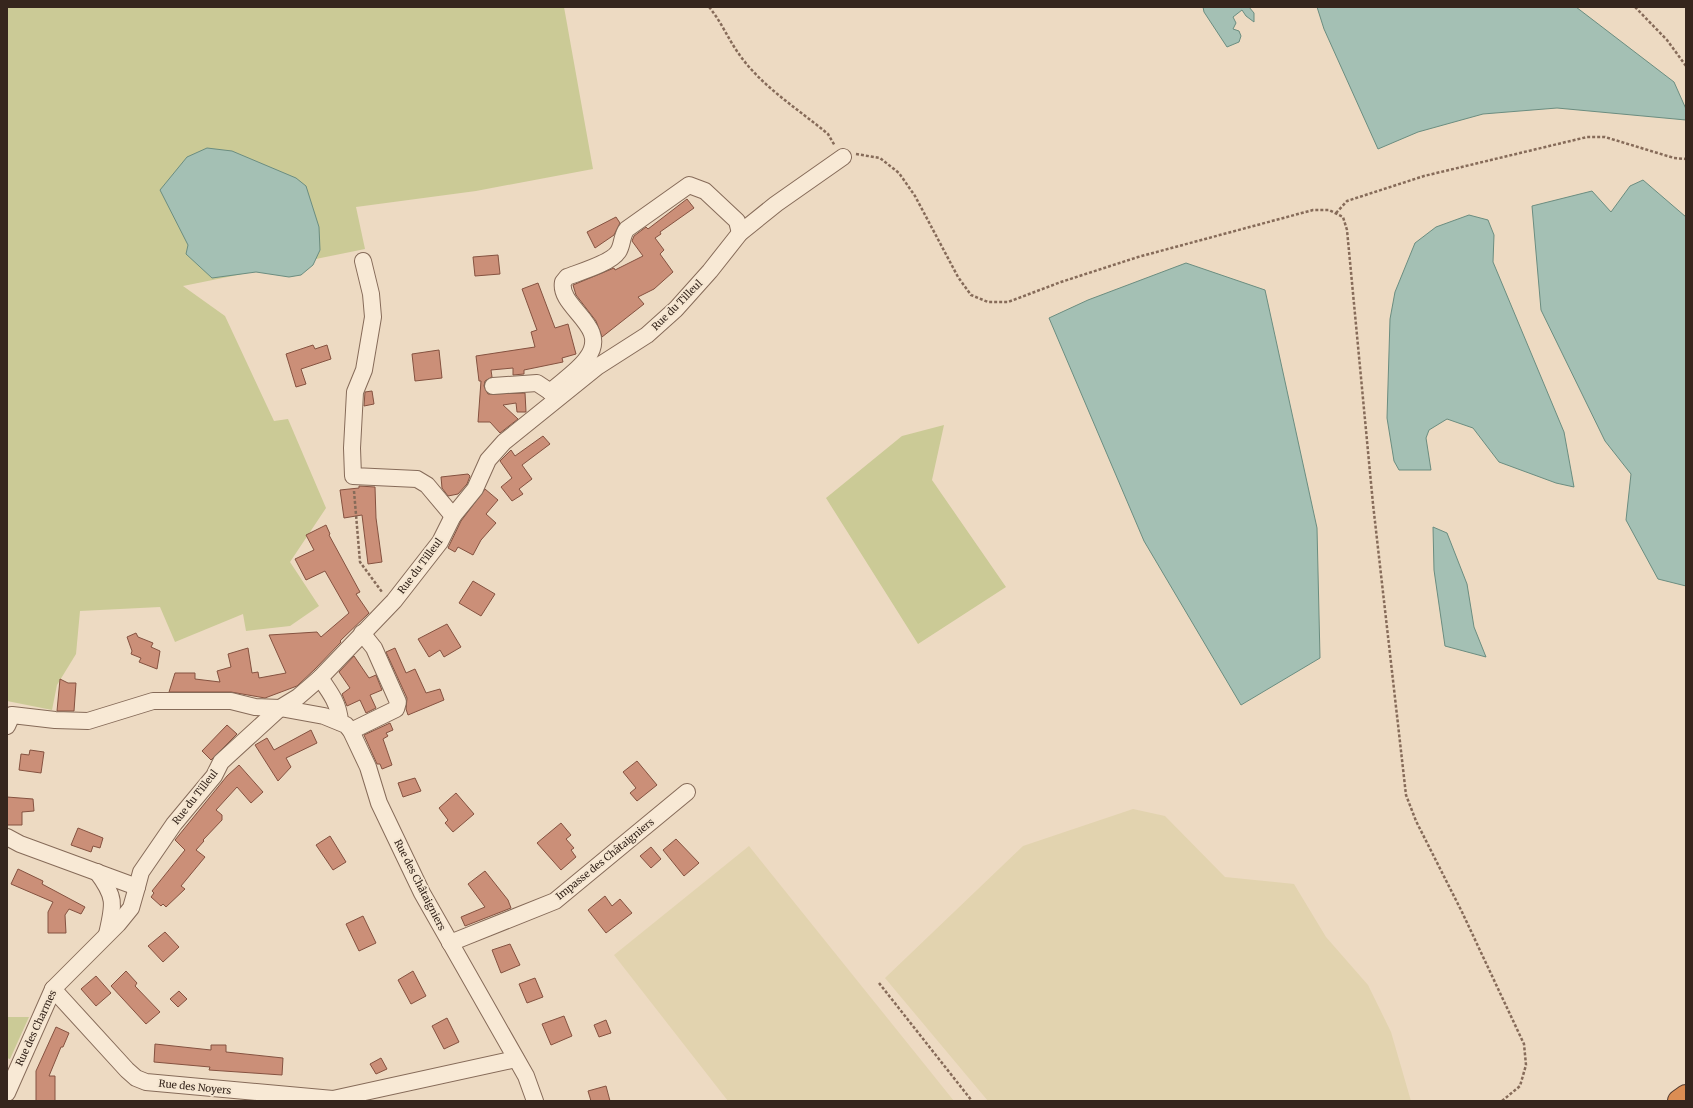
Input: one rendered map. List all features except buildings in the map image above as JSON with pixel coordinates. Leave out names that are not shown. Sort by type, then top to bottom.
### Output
[{"type":"highway","points":[[1679,1101],[1686,1096]]},
{"type":"street","name":"Rue du Tilleul","points":[[107,934],[118,924],[131,908],[141,872],[174,824],[214,776],[221,762],[280,708],[298,697],[320,678],[391,604],[440,542],[453,516],[475,490],[488,460],[504,442],[554,395],[647,335],[670,314],[710,271],[740,233],[776,204],[843,157]]},
{"type":"street","points":[[493,386],[538,383],[554,395],[587,358],[592,345],[592,334],[588,325],[563,293],[562,282],[567,277],[611,259],[618,252],[624,233],[627,229],[689,186],[704,192],[737,221],[740,233]]},
{"type":"street","points":[[363,261],[371,294],[373,317],[364,370],[356,392],[352,448],[353,476],[417,479],[427,485],[453,516]]},
{"type":"street","points":[[9,718],[88,720],[153,701],[231,701],[256,707],[280,708],[324,716],[345,726],[396,709],[398,702],[374,648],[362,633]]},
{"type":"street","name":"Rue des Châtaigniers","points":[[320,678],[331,693],[345,726],[368,767],[379,803],[422,893],[526,1076],[535,1101]]},
{"type":"street","name":"Impasse des Châtaigniers","points":[[450,943],[555,901],[687,792]]},
{"type":"street","points":[[7,837],[20,844],[137,887]]},
{"type":"street","points":[[97,872],[109,889],[113,907],[107,934]]},
{"type":"street","name":"Rue des Charmes","points":[[7,1092],[53,989],[107,934]]},
{"type":"street","name":"Rue des Noyers","points":[[53,989],[136,1078],[146,1082],[225,1096],[333,1099],[516,1059]]},
{"type":"path","points":[[709,7],[739,54],[762,80],[828,134],[843,157],[860,154],[880,158],[899,173],[914,196],[958,277],[971,295],[988,302],[1008,302],[1061,282],[1138,258],[1313,210],[1329,210],[1343,216],[1347,230],[1373,504],[1406,795],[1416,821],[1462,912],[1524,1044],[1526,1065],[1520,1086],[1502,1101]]},
{"type":"path","points":[[1635,7],[1667,40],[1686,66]]},
{"type":"path","points":[[1336,213],[1347,201],[1424,176],[1587,137],[1605,137],[1674,158],[1686,159]]},
{"type":"path","points":[[353,476],[360,562],[391,604]]},
{"type":"path","points":[[879,983],[972,1101]]},
{"type":"shaded area","points":[[7,7],[564,7],[593,169],[476,191],[356,207],[365,249],[183,286],[225,316],[274,421],[288,419],[326,508],[290,562],[319,606],[290,626],[246,631],[243,614],[175,642],[160,607],[80,611],[76,654],[57,685],[52,710],[7,701]]},
{"type":"shaded area","points":[[1203,7],[1249,7],[1254,13],[1254,22],[1246,16],[1242,10],[1233,17],[1236,23],[1233,29],[1239,31],[1241,36],[1239,42],[1227,47],[1204,12]]},
{"type":"shaded area","points":[[1317,7],[1576,7],[1674,82],[1686,109],[1686,120],[1557,108],[1483,114],[1418,132],[1378,149],[1324,29]]},
{"type":"shaded area","points":[[207,148],[232,151],[296,178],[306,186],[319,227],[320,250],[313,265],[301,275],[289,277],[256,272],[212,278],[186,254],[188,245],[160,190],[187,157]]},
{"type":"shaded area","points":[[1643,180],[1686,217],[1686,586],[1658,579],[1626,520],[1631,474],[1605,441],[1541,310],[1532,206],[1592,191],[1611,212],[1630,186]]},
{"type":"shaded area","points":[[1469,215],[1488,220],[1494,235],[1493,262],[1564,432],[1574,487],[1556,483],[1499,462],[1473,428],[1447,419],[1429,430],[1426,438],[1431,470],[1399,470],[1394,461],[1387,418],[1390,319],[1395,292],[1415,243],[1436,227]]},
{"type":"shaded area","points":[[1186,263],[1265,290],[1317,528],[1320,658],[1241,705],[1144,541],[1049,318],[1088,300]]},
{"type":"shaded area","points":[[944,425],[932,480],[1006,587],[918,644],[826,498],[902,436]]},
{"type":"shaded area","points":[[1433,527],[1447,533],[1467,584],[1474,627],[1486,657],[1445,646],[1434,570]]},
{"type":"shaded area","points":[[1133,809],[1165,816],[1225,877],[1294,884],[1326,937],[1368,985],[1391,1032],[1411,1101],[988,1101],[885,978],[1023,846]]},
{"type":"shaded area","points":[[749,846],[954,1101],[728,1101],[614,955]]},
{"type":"shaded area","points":[[7,1017],[29,1017],[10,1059],[7,1058]]}]
